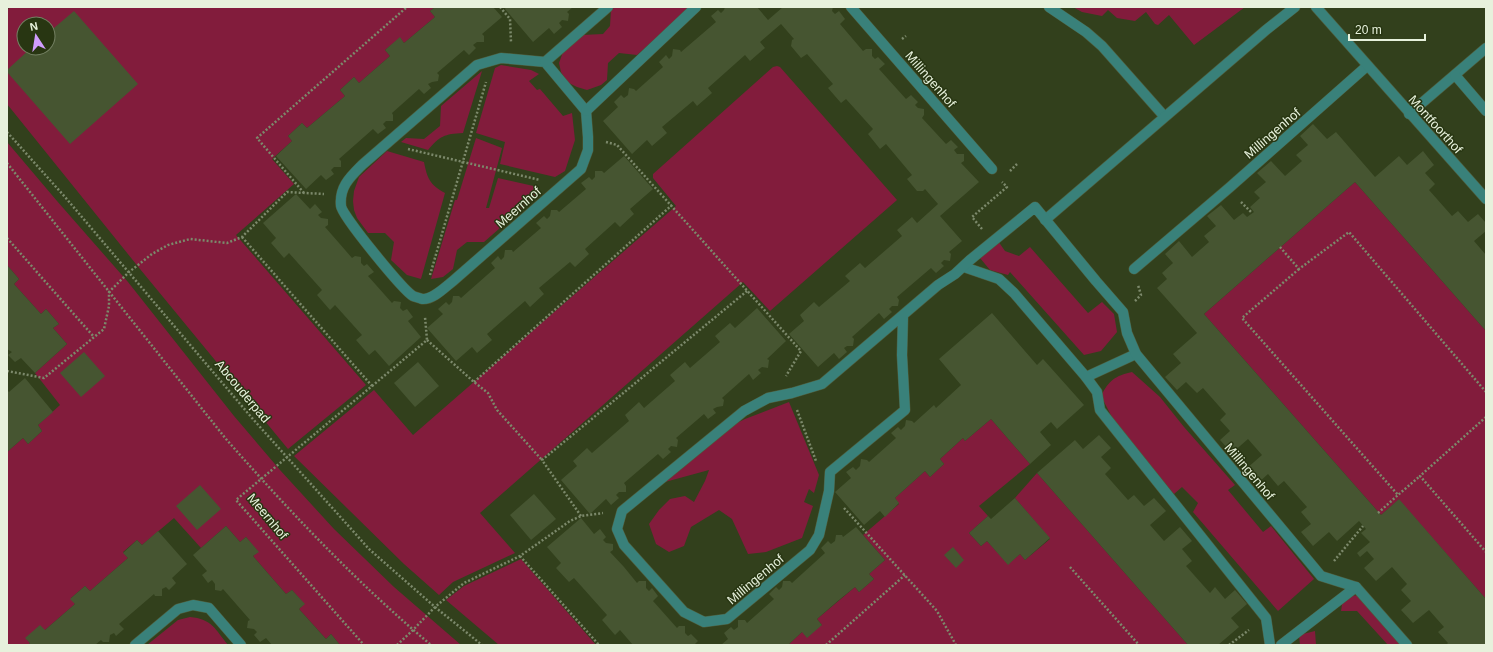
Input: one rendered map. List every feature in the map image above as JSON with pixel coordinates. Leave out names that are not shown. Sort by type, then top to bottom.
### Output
[{"type":"street","points":[[545,62],[608,7]]},
{"type":"street","points":[[423,299],[413,296],[401,284],[355,230],[341,208],[341,194],[346,181],[477,65],[501,58],[545,62],[586,111],[696,7]]},
{"type":"street","name":"Millingenhof","points":[[851,7],[992,169]]},
{"type":"street","points":[[1049,7],[1086,32],[1102,46],[1164,116]]},
{"type":"street","points":[[1045,220],[1164,116],[1294,7]]},
{"type":"street","points":[[1316,7],[1368,66]]},
{"type":"street","points":[[1409,114],[1486,48]]},
{"type":"street","name":"Millingenhof","points":[[1134,269],[1368,66]]},
{"type":"street","name":"Montfoorthof","points":[[1368,66],[1486,199]]},
{"type":"street","points":[[1455,75],[1486,111]]},
{"type":"street","name":"Meernhof","points":[[423,299],[432,296],[453,281],[581,169],[588,150],[586,111]]},
{"type":"street","points":[[622,511],[744,411],[768,398],[822,384],[938,285],[964,267],[1035,207],[1123,312]]},
{"type":"street","points":[[964,267],[999,279],[1014,293],[1086,377],[1097,392],[1100,410],[1266,618],[1270,645]]},
{"type":"street","name":"Millingenhof","points":[[1123,312],[1127,333],[1136,354],[1321,576]]},
{"type":"street","name":"Millingenhof","points":[[622,511],[617,529],[624,545],[684,612],[704,622],[727,620],[810,550],[819,535],[829,491],[830,472],[906,410],[902,355],[903,316]]},
{"type":"street","points":[[1086,377],[1136,354]]},
{"type":"street","points":[[1321,576],[1356,587],[1408,645]]},
{"type":"street","points":[[1281,645],[1356,587]]},
{"type":"street","points":[[135,645],[178,609],[193,605],[209,608],[241,645]]},
{"type":"path","points":[[304,193],[257,138],[406,7]]},
{"type":"path","points":[[500,7],[510,19],[511,58]]},
{"type":"path","points":[[490,60],[491,65],[423,299],[427,340],[488,393],[497,410],[542,460],[581,516]]},
{"type":"path","name":"Abcouderpad","points":[[7,132],[65,197],[286,457],[369,549],[435,607],[482,645]]},
{"type":"path","points":[[588,137],[617,145],[801,351],[780,385],[780,395]]},
{"type":"path","points":[[386,144],[563,185]]},
{"type":"path","points":[[7,163],[226,439],[260,478],[374,595],[431,645]]},
{"type":"path","points":[[992,169],[1007,187],[972,217],[993,242]]},
{"type":"path","points":[[7,371],[44,378],[104,329],[109,306],[109,292],[129,272],[152,254],[168,245],[190,239],[227,243],[242,237],[287,192],[341,194]]},
{"type":"path","points":[[474,382],[672,205]]},
{"type":"path","points":[[1398,495],[1242,318],[1299,269],[1350,232],[1486,392]]},
{"type":"path","points":[[242,237],[372,386]]},
{"type":"path","points":[[7,238],[94,338]]},
{"type":"path","points":[[1280,247],[1299,269]]},
{"type":"path","points":[[1123,312],[1141,295],[1134,269]]},
{"type":"path","points":[[542,460],[747,290]]},
{"type":"path","name":"Meernhof","points":[[364,645],[236,500],[260,478],[427,340]]},
{"type":"path","points":[[792,393],[812,452],[829,491],[937,612],[956,645]]},
{"type":"path","points":[[1378,512],[1486,417]]},
{"type":"path","points":[[1420,476],[1486,552]]},
{"type":"path","points":[[396,645],[414,630],[435,607],[464,583],[520,556],[570,521],[581,516],[622,511]]},
{"type":"path","points":[[1321,576],[1363,526]]},
{"type":"path","points":[[520,556],[599,645]]},
{"type":"path","points":[[1070,567],[1139,645]]},
{"type":"path","points":[[826,645],[905,575]]},
{"type":"path","points":[[1228,645],[1266,618]]},
{"type":"shaded area","points":[[10,7],[435,7],[430,11],[435,17],[404,43],[400,38],[385,50],[390,56],[359,83],[354,77],[340,90],[345,96],[307,128],[302,123],[288,136],[292,141],[272,159],[294,184],[236,235],[366,385],[288,449],[7,104],[7,10]]},
{"type":"shaded area","points":[[615,7],[691,7],[637,55],[619,53],[608,63],[607,80],[601,85],[587,90],[567,82],[561,72],[559,63],[563,52],[582,35],[603,34],[610,26],[611,10]]},
{"type":"shaded area","points":[[1073,7],[1245,7],[1194,45],[1169,15],[1158,25],[1155,24],[1146,12],[1135,21],[1117,18],[1108,10],[1102,16],[1082,12]]},
{"type":"shaded area","points":[[501,65],[531,70],[539,74],[529,81],[537,90],[540,89],[563,116],[572,113],[575,140],[565,171],[555,177],[500,164],[505,142],[476,133],[495,68]]},
{"type":"shaded area","points":[[773,67],[780,67],[897,200],[770,311],[743,282],[480,513],[515,553],[453,582],[439,595],[404,564],[294,456],[374,390],[413,435],[676,206],[653,178],[653,174]]},
{"type":"shaded area","points":[[482,71],[463,133],[447,135],[439,139],[428,150],[401,142],[406,138],[424,139],[440,126],[441,106]]},
{"type":"shaded area","points":[[476,138],[502,148],[486,208],[489,208],[498,178],[538,187],[540,193],[484,242],[467,242],[457,250],[453,269],[443,277],[431,279],[455,200],[457,200]]},
{"type":"shaded area","points":[[7,142],[128,282],[234,416],[280,470],[334,529],[394,587],[461,645],[340,645],[331,634],[326,639],[299,609],[304,604],[292,590],[286,594],[253,556],[258,552],[246,537],[240,542],[226,526],[201,548],[174,518],[142,545],[137,540],[123,552],[128,558],[90,591],[85,586],[71,598],[75,604],[45,630],[26,638],[30,643],[28,645],[7,645],[7,452],[23,438],[28,444],[42,431],[38,425],[60,405],[35,373],[67,344],[53,328],[59,324],[46,309],[41,314],[14,284],[19,279],[7,265]]},
{"type":"shaded area","points":[[387,151],[424,162],[426,172],[430,180],[436,187],[445,193],[421,279],[407,275],[391,260],[394,242],[385,233],[368,233],[357,218],[354,210],[354,191],[359,177]]},
{"type":"shaded area","points":[[1355,182],[1486,331],[1486,599],[1399,500],[1381,515],[1204,314]]},
{"type":"shaded area","points":[[998,241],[1005,251],[1019,256],[1030,247],[1088,313],[1102,302],[1114,314],[1117,332],[1101,351],[1084,355],[1010,272],[1008,275],[990,270],[980,258]]},
{"type":"shaded area","points":[[1132,372],[1160,397],[1235,485],[1228,490],[1263,532],[1271,526],[1314,579],[1278,611],[1193,512],[1198,503],[1182,487],[1174,494],[1115,423],[1101,396],[1110,382],[1121,375]]},
{"type":"shaded area","points":[[789,402],[819,475],[814,493],[809,489],[804,502],[813,506],[802,538],[766,552],[748,554],[732,519],[719,510],[691,527],[684,546],[669,552],[656,544],[649,524],[659,510],[670,499],[685,496],[694,502],[709,470],[665,482],[727,428],[745,419]]},
{"type":"shaded area","points":[[991,419],[1030,464],[979,506],[988,516],[969,533],[981,546],[987,541],[1008,564],[1020,554],[1025,560],[1050,539],[1015,498],[1037,473],[1188,645],[788,645],[802,632],[822,625],[817,619],[855,587],[859,592],[874,579],[869,574],[885,560],[863,535],[899,504],[895,498],[925,471],[930,477],[944,464],[940,459],[963,438],[965,441]]},
{"type":"shaded area","points":[[521,559],[596,645],[499,645],[446,600],[464,586]]},
{"type":"shaded area","points":[[1351,595],[1360,596],[1402,645],[1388,645],[1357,611],[1341,611],[1343,599]]},
{"type":"shaded area","points":[[190,617],[203,620],[208,623],[216,630],[228,645],[147,645],[178,620]]},
{"type":"shaded area","points":[[1315,631],[1316,645],[1300,645],[1299,635]]},
{"type":"building","points":[[435,7],[493,7],[502,17],[482,34],[484,36],[484,42],[477,42],[473,45],[476,48],[469,55],[464,50],[437,73],[439,75],[438,81],[428,84],[431,88],[424,94],[419,89],[392,113],[393,121],[386,121],[383,124],[386,128],[378,134],[373,129],[339,159],[341,161],[341,167],[334,167],[331,170],[334,174],[326,180],[321,175],[306,189],[276,156],[292,141],[288,136],[302,123],[307,128],[345,96],[340,90],[354,77],[359,83],[390,56],[385,50],[400,37],[404,43],[435,17],[430,11]]},
{"type":"building","points":[[506,7],[573,7],[567,12],[569,14],[568,21],[562,20],[559,23],[562,27],[554,34],[549,28],[533,42],[505,9]]},
{"type":"building","points":[[725,7],[757,7],[768,20],[783,7],[833,7],[832,11],[835,14],[839,11],[845,19],[840,24],[863,51],[866,49],[872,49],[872,56],[875,59],[878,57],[885,64],[879,69],[906,99],[911,95],[918,102],[915,105],[918,108],[924,109],[924,115],[922,118],[946,144],[951,140],[958,147],[954,150],[957,154],[964,154],[964,161],[961,163],[979,182],[940,216],[962,241],[949,252],[951,254],[950,261],[944,260],[941,263],[944,266],[936,273],[931,268],[897,297],[899,300],[898,306],[892,306],[889,309],[892,312],[884,319],[879,313],[852,337],[854,339],[853,346],[847,346],[844,348],[847,352],[839,359],[834,353],[818,367],[789,334],[804,321],[800,315],[814,302],[819,307],[850,281],[845,276],[860,263],[865,268],[902,236],[897,230],[912,217],[917,223],[938,204],[925,189],[923,191],[917,191],[907,179],[912,175],[886,144],[880,149],[868,134],[873,129],[846,99],[841,103],[828,88],[833,84],[807,54],[801,58],[791,46],[792,40],[794,39],[781,24],[760,42],[765,48],[750,61],[745,55],[708,88],[712,93],[697,106],[693,101],[662,127],[667,133],[652,146],[647,140],[632,154],[603,121],[618,107],[614,102],[621,95],[624,98],[628,95],[629,88],[636,91],[663,67],[659,62],[666,55],[669,59],[672,56],[673,49],[680,50],[681,52],[716,22],[711,16],[718,10],[721,13]]},
{"type":"building","points":[[74,11],[138,84],[70,144],[7,72],[7,70],[22,56],[56,56],[56,26]]},
{"type":"building","points":[[1313,124],[1327,139],[1336,132],[1375,177],[1399,156],[1407,165],[1423,151],[1434,165],[1425,173],[1435,184],[1429,190],[1452,216],[1458,211],[1468,222],[1478,214],[1486,223],[1486,231],[1474,241],[1486,255],[1486,331],[1355,182],[1204,314],[1381,515],[1399,499],[1486,599],[1486,645],[1446,645],[1448,643],[1438,632],[1444,627],[1429,610],[1413,623],[1401,610],[1411,601],[1401,590],[1407,584],[1392,567],[1376,581],[1364,568],[1374,559],[1367,551],[1360,557],[1357,553],[1370,542],[1361,533],[1366,529],[1359,521],[1337,541],[1329,532],[1313,546],[1301,532],[1311,524],[1301,512],[1307,507],[1284,481],[1278,486],[1268,474],[1258,483],[1246,469],[1262,455],[1248,439],[1232,453],[1220,440],[1230,431],[1220,420],[1226,414],[1203,388],[1197,393],[1186,382],[1177,390],[1165,377],[1181,363],[1173,354],[1197,333],[1157,288],[1167,279],[1162,273],[1173,263],[1165,254],[1179,241],[1192,257],[1209,242],[1204,236],[1216,226],[1207,216],[1221,205],[1234,220],[1243,213],[1247,217],[1254,212],[1250,207],[1260,198],[1254,192],[1266,182],[1257,173],[1271,161],[1285,176],[1302,161],[1296,155],[1308,145],[1300,136]]},
{"type":"building","points":[[624,156],[653,189],[630,209],[634,214],[620,227],[615,222],[585,249],[589,254],[575,267],[570,262],[539,288],[544,294],[530,307],[525,301],[487,334],[492,340],[477,353],[472,347],[456,361],[427,328],[443,314],[438,309],[446,302],[449,305],[452,302],[453,296],[459,296],[461,298],[495,268],[491,263],[498,256],[501,260],[504,257],[505,250],[512,250],[513,252],[541,228],[536,223],[544,216],[547,219],[550,216],[551,210],[557,210],[559,212],[586,189],[581,183],[589,177],[592,180],[595,177],[595,171],[602,171],[604,173]]},
{"type":"building","points":[[296,194],[310,209],[315,204],[322,212],[318,215],[321,218],[328,219],[328,225],[325,227],[352,258],[355,256],[361,257],[361,263],[364,266],[367,264],[374,272],[368,276],[392,303],[394,301],[401,302],[400,308],[403,311],[407,309],[413,317],[408,321],[421,337],[389,366],[375,350],[369,355],[356,340],[362,335],[335,305],[330,310],[317,295],[322,290],[289,253],[284,258],[271,243],[276,238],[263,223]]},
{"type":"building","points":[[7,265],[19,279],[14,284],[41,314],[46,309],[59,324],[53,328],[67,344],[35,373],[21,358],[15,362],[8,355],[12,352],[7,349]]},
{"type":"building","points":[[757,308],[786,341],[767,359],[769,360],[768,368],[762,367],[758,370],[761,373],[753,380],[749,374],[722,398],[724,400],[723,406],[713,409],[716,413],[708,419],[704,414],[676,438],[678,440],[677,447],[671,446],[668,449],[671,452],[663,459],[658,454],[624,483],[626,486],[626,492],[619,492],[616,495],[619,498],[611,505],[606,499],[590,514],[561,480],[577,466],[573,461],[587,448],[592,453],[629,421],[625,415],[639,402],[644,408],[675,381],[670,375],[685,362],[690,368],[720,342],[715,336],[730,323],[735,328]]},
{"type":"building","points":[[992,313],[1037,365],[1043,359],[1084,405],[1057,429],[1051,422],[1040,432],[1051,445],[1030,464],[991,419],[965,441],[963,438],[940,459],[944,464],[930,477],[925,471],[895,498],[899,503],[885,517],[880,511],[864,525],[835,492],[851,478],[846,472],[853,467],[856,470],[860,466],[861,459],[869,462],[896,438],[891,433],[898,427],[901,430],[905,426],[906,420],[914,423],[934,405],[936,408],[961,385],[939,359]]},
{"type":"building","points":[[84,352],[105,376],[81,397],[60,373]]},
{"type":"building","points":[[418,362],[439,386],[415,407],[394,383]]},
{"type":"building","points":[[25,378],[53,412],[38,425],[42,431],[28,444],[23,438],[7,452],[7,390],[9,392]]},
{"type":"building","points":[[1099,435],[1111,448],[1101,457],[1111,468],[1105,474],[1128,500],[1134,495],[1144,506],[1154,498],[1166,511],[1150,525],[1164,541],[1180,527],[1192,541],[1182,549],[1192,561],[1186,566],[1210,593],[1215,587],[1225,599],[1235,590],[1247,604],[1231,618],[1239,627],[1218,645],[1188,645],[1037,473],[1075,440],[1083,449]]},
{"type":"building","points":[[200,485],[221,509],[197,530],[176,506]]},
{"type":"building","points":[[534,494],[556,519],[531,540],[510,515]]},
{"type":"building","points":[[1015,498],[1050,538],[1025,560],[1020,554],[1008,565],[987,541],[981,546],[969,533],[988,516],[991,519]]},
{"type":"building","points":[[581,518],[594,534],[600,529],[606,537],[603,540],[606,543],[613,544],[613,550],[610,552],[637,583],[639,581],[646,581],[646,588],[649,591],[652,588],[658,596],[653,601],[677,628],[679,626],[685,626],[685,633],[688,636],[691,634],[698,641],[694,645],[633,645],[620,630],[615,635],[602,620],[607,615],[574,578],[569,582],[556,568],[561,563],[547,547]]},
{"type":"building","points":[[226,526],[240,542],[246,537],[259,552],[253,556],[286,594],[292,590],[305,604],[299,609],[326,639],[331,634],[340,645],[272,645],[266,638],[260,642],[254,635],[257,632],[254,629],[247,628],[248,621],[250,620],[223,589],[221,591],[215,590],[215,584],[212,580],[208,583],[202,575],[207,571],[193,555]]},
{"type":"building","points":[[856,527],[885,560],[869,574],[874,579],[859,592],[855,587],[817,619],[822,625],[807,638],[802,632],[788,645],[721,645],[728,639],[724,633],[731,627],[734,630],[738,627],[738,620],[745,620],[747,623],[774,599],[769,594],[776,587],[779,590],[782,587],[783,581],[790,581],[792,583],[825,553],[821,548],[828,541],[831,544],[835,541],[836,535],[842,535],[843,537]]},
{"type":"building","points":[[158,531],[187,564],[172,578],[176,583],[169,590],[166,587],[162,589],[162,596],[155,596],[154,594],[119,624],[124,629],[116,636],[114,633],[110,635],[109,642],[103,642],[101,640],[95,645],[28,645],[30,643],[25,638],[40,625],[45,630],[75,604],[70,599],[85,586],[90,591],[128,558],[123,553],[137,540],[142,545]]},
{"type":"building","points":[[953,547],[964,560],[956,568],[944,555]]}]
